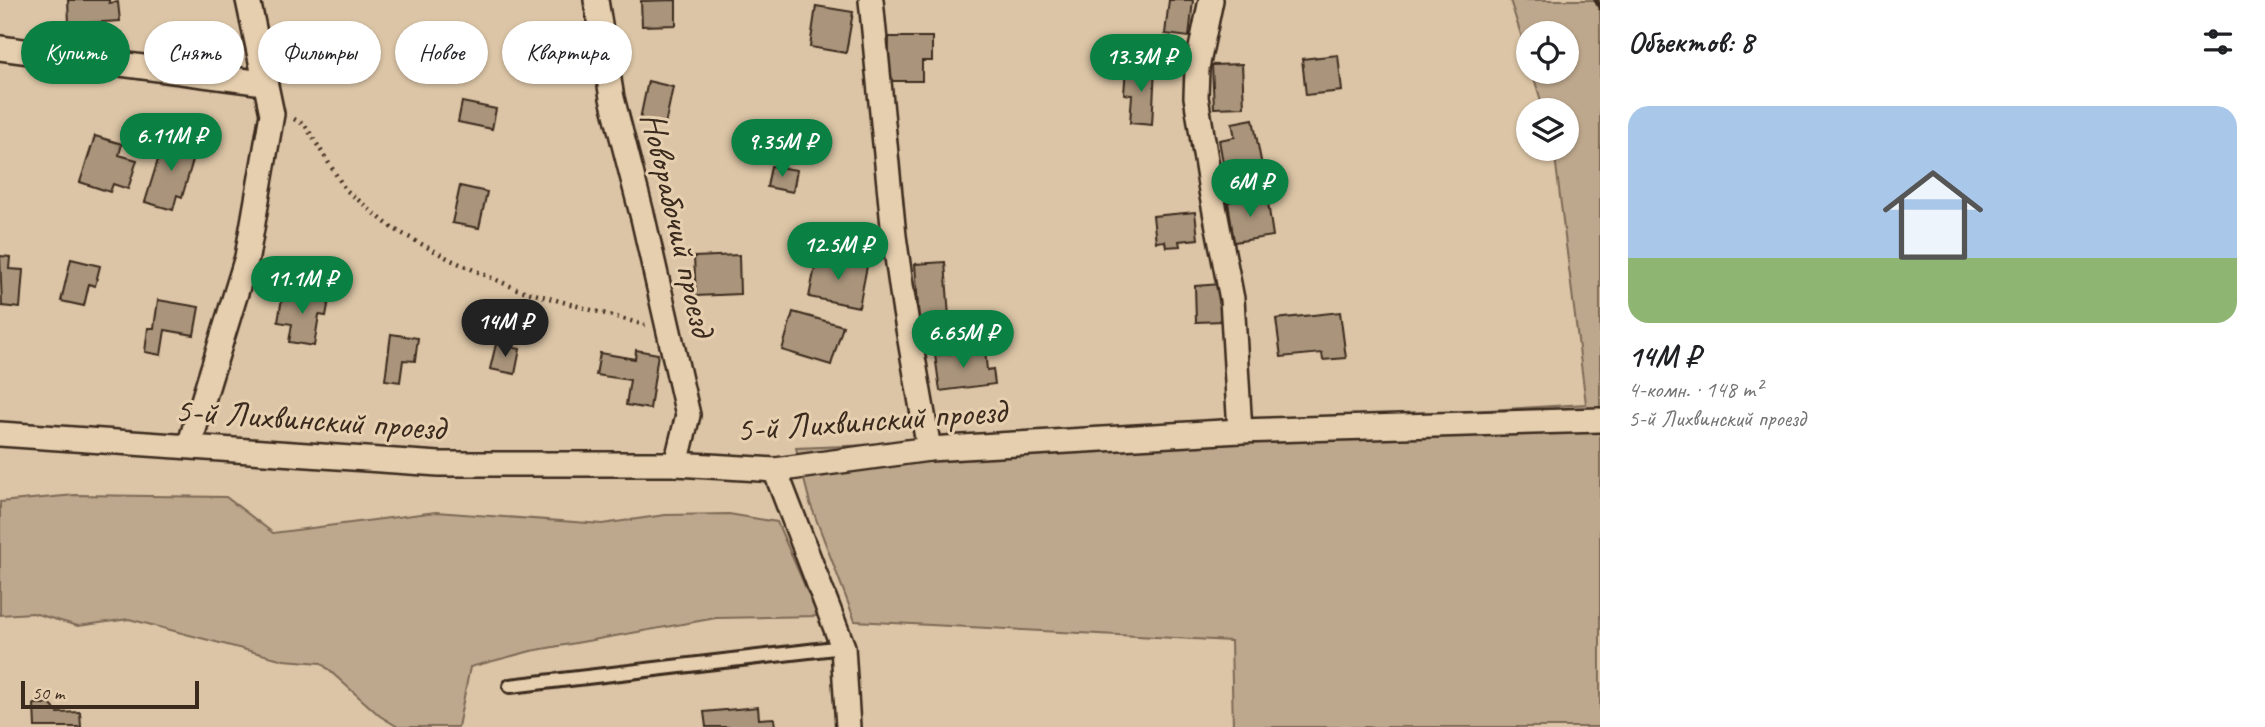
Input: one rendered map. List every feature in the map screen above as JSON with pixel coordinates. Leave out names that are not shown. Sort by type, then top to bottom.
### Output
[{"type":"street","points":[[248,0],[258,49]]},
{"type":"street","name":"Новорабочий проезд","points":[[596,0],[612,98],[643,218],[688,415],[676,464]]},
{"type":"street","points":[[871,0],[894,236],[929,449]]},
{"type":"street","points":[[1211,0],[1197,68],[1196,97],[1232,299],[1240,431]]},
{"type":"street","points":[[0,48],[258,83]]},
{"type":"street","points":[[190,446],[247,257],[272,114],[265,84]]},
{"type":"street","name":"5-й Лихвинский проезд","points":[[0,434],[439,464],[676,464],[775,470],[929,449],[1240,431],[1590,421]]},
{"type":"street","points":[[775,470],[844,647],[848,727]]},
{"type":"lane","points":[[510,686],[844,647]]},
{"type":"path","points":[[272,114],[303,123],[345,189],[398,231],[451,260],[517,289],[668,332]]},
{"type":"shaded area","points":[[1510,0],[1600,0],[1600,727],[1233,727],[1231,641],[855,621],[810,503],[796,448],[972,441],[1586,404],[1556,161],[1579,161],[1579,98],[1540,98],[1536,84],[1579,84],[1579,21],[1517,21]]},
{"type":"shaded area","points":[[75,495],[226,497],[273,533],[436,512],[602,524],[665,515],[729,514],[777,522],[818,616],[716,618],[531,651],[470,667],[458,727],[398,727],[380,716],[321,663],[284,660],[129,619],[78,626],[33,613],[0,615],[0,502]]},
{"type":"building","points":[[68,0],[118,2],[120,21],[69,21]]},
{"type":"building","points":[[676,0],[676,25],[642,26],[641,1]]},
{"type":"building","points":[[1169,0],[1193,0],[1189,37],[1165,34]]},
{"type":"building","points":[[816,6],[853,12],[846,53],[810,47]]},
{"type":"building","points":[[889,37],[932,37],[932,61],[922,61],[922,81],[888,81]]},
{"type":"building","points":[[1338,55],[1342,91],[1306,95],[1302,59]]},
{"type":"building","points":[[1242,64],[1244,107],[1214,108],[1212,65]]},
{"type":"building","points":[[1126,67],[1155,68],[1152,125],[1130,123],[1132,95],[1124,94]]},
{"type":"building","points":[[648,81],[673,87],[665,125],[640,119]]},
{"type":"building","points":[[462,102],[496,109],[492,129],[458,122]]},
{"type":"building","points":[[1253,119],[1262,166],[1225,174],[1219,140],[1235,137],[1232,123]]},
{"type":"building","points":[[95,136],[122,144],[119,155],[137,160],[128,189],[113,184],[110,192],[80,182]]},
{"type":"building","points":[[165,137],[197,147],[182,197],[177,195],[173,210],[145,202]]},
{"type":"building","points":[[771,166],[797,170],[793,192],[767,187]]},
{"type":"building","points":[[460,186],[487,192],[479,228],[452,223]]},
{"type":"building","points":[[1267,196],[1273,236],[1234,242],[1228,202]]},
{"type":"building","points":[[1195,212],[1198,239],[1179,241],[1180,246],[1166,247],[1165,241],[1156,242],[1153,216]]},
{"type":"building","points":[[739,255],[740,294],[696,296],[694,257]]},
{"type":"building","points":[[0,256],[10,257],[9,269],[23,270],[20,308],[2,306]]},
{"type":"building","points":[[817,257],[867,266],[859,307],[809,297]]},
{"type":"building","points":[[71,259],[100,266],[95,286],[89,284],[84,306],[61,301]]},
{"type":"building","points":[[945,262],[949,317],[919,320],[915,264]]},
{"type":"building","points":[[1221,284],[1223,321],[1196,322],[1195,286]]},
{"type":"building","points":[[283,292],[329,300],[326,316],[319,315],[314,346],[289,342],[292,324],[278,322]]},
{"type":"building","points":[[158,300],[199,307],[194,335],[165,330],[161,355],[145,352],[148,328],[154,328]]},
{"type":"building","points":[[793,312],[843,326],[831,365],[782,350]]},
{"type":"building","points":[[1340,312],[1346,358],[1323,360],[1322,353],[1281,357],[1276,319]]},
{"type":"building","points":[[391,334],[418,338],[415,361],[403,360],[400,382],[385,380]]},
{"type":"building","points":[[496,344],[520,349],[515,374],[490,369]]},
{"type":"building","points":[[636,350],[658,354],[650,409],[626,405],[630,380],[596,375],[600,353],[635,359]]},
{"type":"building","points":[[985,350],[987,370],[993,369],[995,384],[940,391],[935,355]]},
{"type":"building","points":[[34,704],[50,704],[58,713],[80,712],[81,727],[35,727]]},
{"type":"building","points":[[758,707],[759,719],[774,718],[775,727],[706,727],[704,712]]},
{"type":"railway","points":[[1596,0],[1600,8]]}]
